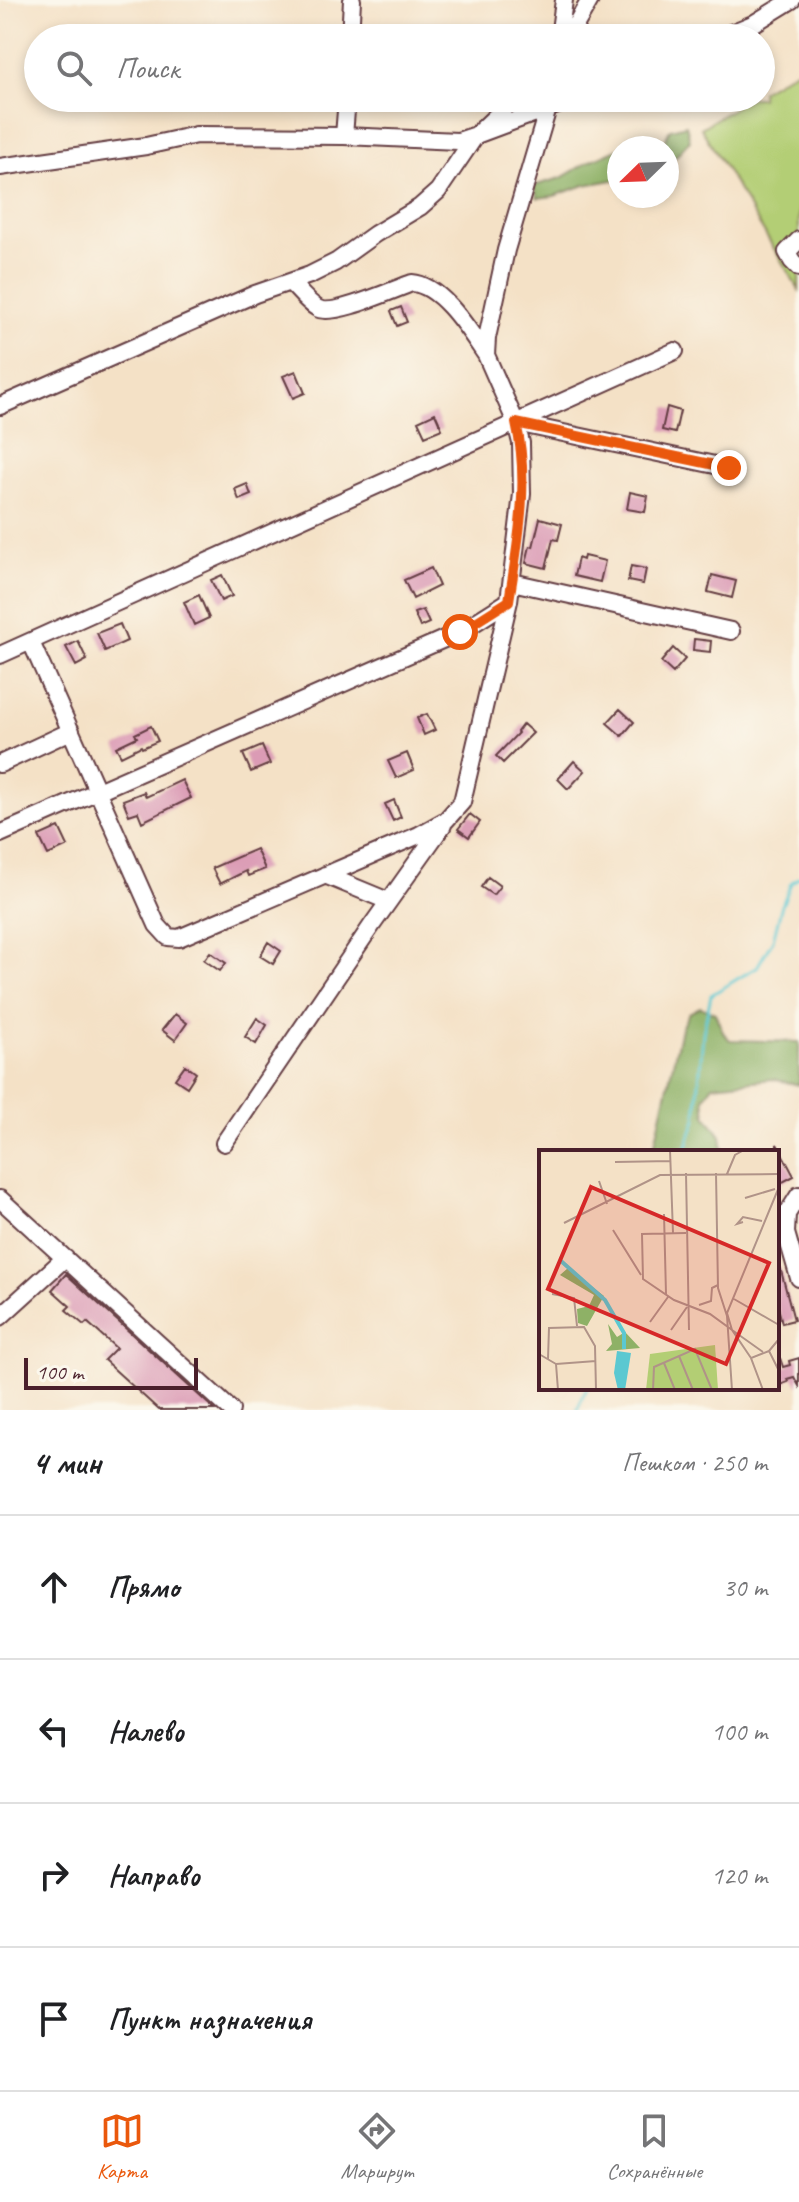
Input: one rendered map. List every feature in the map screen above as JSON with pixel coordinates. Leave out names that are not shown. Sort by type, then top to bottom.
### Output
[{"type":"street","points":[[351,24],[352,0]]},
{"type":"street","points":[[561,24],[564,0]]},
{"type":"street","points":[[576,24],[590,0]]},
{"type":"street","points":[[753,24],[792,0]]},
{"type":"street","points":[[344,136],[346,112]]},
{"type":"street","points":[[0,406],[255,294],[310,275],[336,262],[420,207],[438,191],[476,135],[500,112]]},
{"type":"street","points":[[0,167],[146,146],[196,135],[458,141],[531,112]]},
{"type":"street","points":[[486,355],[506,250],[548,112]]},
{"type":"street","points":[[799,240],[787,252],[799,268]]},
{"type":"street","points":[[224,1143],[388,901],[462,802],[509,601],[522,494],[521,443],[516,423],[486,355],[463,320],[423,283],[412,283],[327,312],[318,308],[290,282]]},
{"type":"street","points":[[0,655],[675,351]]},
{"type":"street","points":[[516,423],[729,468]]},
{"type":"street","points":[[512,582],[731,631]]},
{"type":"street","points":[[0,834],[460,632],[509,601]]},
{"type":"street","points":[[31,642],[157,925],[168,937],[179,938],[419,835],[446,820]]},
{"type":"street","points":[[0,764],[71,731]]},
{"type":"street","points":[[325,875],[388,901]]},
{"type":"street","points":[[799,1195],[787,1214],[786,1233],[799,1278]]},
{"type":"street","points":[[0,1199],[231,1410]]},
{"type":"street","points":[[0,1317],[65,1258]]},
{"type":"green space","points":[[799,68],[799,290],[701,128],[727,112],[775,112],[775,83]]},
{"type":"green space","points":[[686,125],[690,140],[679,152],[679,136],[667,136],[670,129]]},
{"type":"green space","points":[[607,153],[607,181],[538,198],[533,186],[561,178]]},
{"type":"green space","points":[[700,1007],[715,1013],[730,1040],[799,1042],[799,1085],[773,1079],[713,1085],[704,1098],[706,1115],[721,1136],[723,1150],[653,1150],[681,1028],[689,1013]]},
{"type":"building","points":[[401,307],[407,322],[397,326],[391,311]]},
{"type":"building","points":[[296,371],[305,393],[293,398],[283,376]]},
{"type":"building","points":[[667,407],[680,411],[675,433],[662,430]]},
{"type":"building","points":[[435,413],[442,429],[425,436],[418,421]]},
{"type":"building","points":[[247,484],[251,495],[239,500],[235,489]]},
{"type":"building","points":[[630,492],[648,496],[645,512],[627,509]]},
{"type":"building","points":[[540,518],[562,524],[558,540],[553,539],[546,568],[526,563]]},
{"type":"building","points":[[584,556],[605,561],[600,582],[574,576],[578,558],[583,560]]},
{"type":"building","points":[[631,566],[646,569],[643,584],[628,581]]},
{"type":"building","points":[[431,568],[439,586],[413,599],[404,580]]},
{"type":"building","points":[[222,575],[232,596],[221,601],[211,580]]},
{"type":"building","points":[[712,575],[736,581],[732,598],[708,592]]},
{"type":"building","points":[[199,595],[209,618],[194,625],[184,602]]},
{"type":"building","points":[[423,610],[429,623],[420,627],[414,613]]},
{"type":"building","points":[[120,624],[127,641],[105,651],[97,633]]},
{"type":"building","points":[[694,639],[711,641],[710,652],[693,650]]},
{"type":"building","points":[[78,641],[87,660],[76,666],[66,647]]},
{"type":"building","points":[[673,648],[685,659],[673,673],[661,662]]},
{"type":"building","points":[[620,709],[634,722],[622,736],[607,723]]},
{"type":"building","points":[[427,714],[435,730],[424,735],[417,718]]},
{"type":"building","points":[[523,724],[533,733],[503,763],[496,756]]},
{"type":"building","points":[[151,726],[158,741],[121,756],[116,747]]},
{"type":"building","points":[[262,746],[270,764],[251,772],[243,754]]},
{"type":"building","points":[[407,753],[414,770],[396,778],[388,761]]},
{"type":"building","points":[[574,761],[585,771],[568,789],[558,779]]},
{"type":"building","points":[[182,780],[191,798],[142,822],[138,812],[129,815],[123,800],[144,792],[146,797]]},
{"type":"building","points":[[394,800],[401,817],[393,821],[385,804]]},
{"type":"building","points":[[470,814],[480,822],[469,837],[458,829]]},
{"type":"building","points":[[59,827],[68,846],[48,855],[39,836]]},
{"type":"building","points":[[256,849],[265,869],[248,876],[246,871],[220,884],[212,868]]},
{"type":"building","points":[[488,877],[500,886],[493,895],[481,887]]},
{"type":"building","points":[[268,942],[281,951],[273,964],[260,956]]},
{"type":"building","points":[[210,952],[226,963],[220,971],[204,960]]},
{"type":"building","points":[[175,1014],[187,1023],[175,1040],[162,1030]]},
{"type":"building","points":[[257,1018],[267,1025],[256,1044],[245,1037]]},
{"type":"building","points":[[185,1065],[196,1073],[187,1087],[175,1079]]},
{"type":"building","points":[[777,1144],[794,1176],[781,1183],[779,1150]]},
{"type":"building","points":[[779,1267],[794,1320],[782,1323],[779,1311]]},
{"type":"building","points":[[66,1274],[215,1410],[159,1410],[104,1360],[116,1348],[87,1322],[84,1325],[66,1310],[70,1306],[52,1290]]},
{"type":"building","points":[[779,1355],[783,1367],[799,1358],[799,1386],[794,1377],[787,1379],[788,1382],[779,1385]]},
{"type":"waterway","points":[[686,1150],[696,1119],[703,1033],[711,995],[757,967],[773,940],[791,883],[799,877]]},
{"type":"waterway","points":[[577,1410],[586,1390]]},
{"type":"route","points":[[460,632],[509,601],[522,494],[521,443],[516,423],[729,468]]}]
